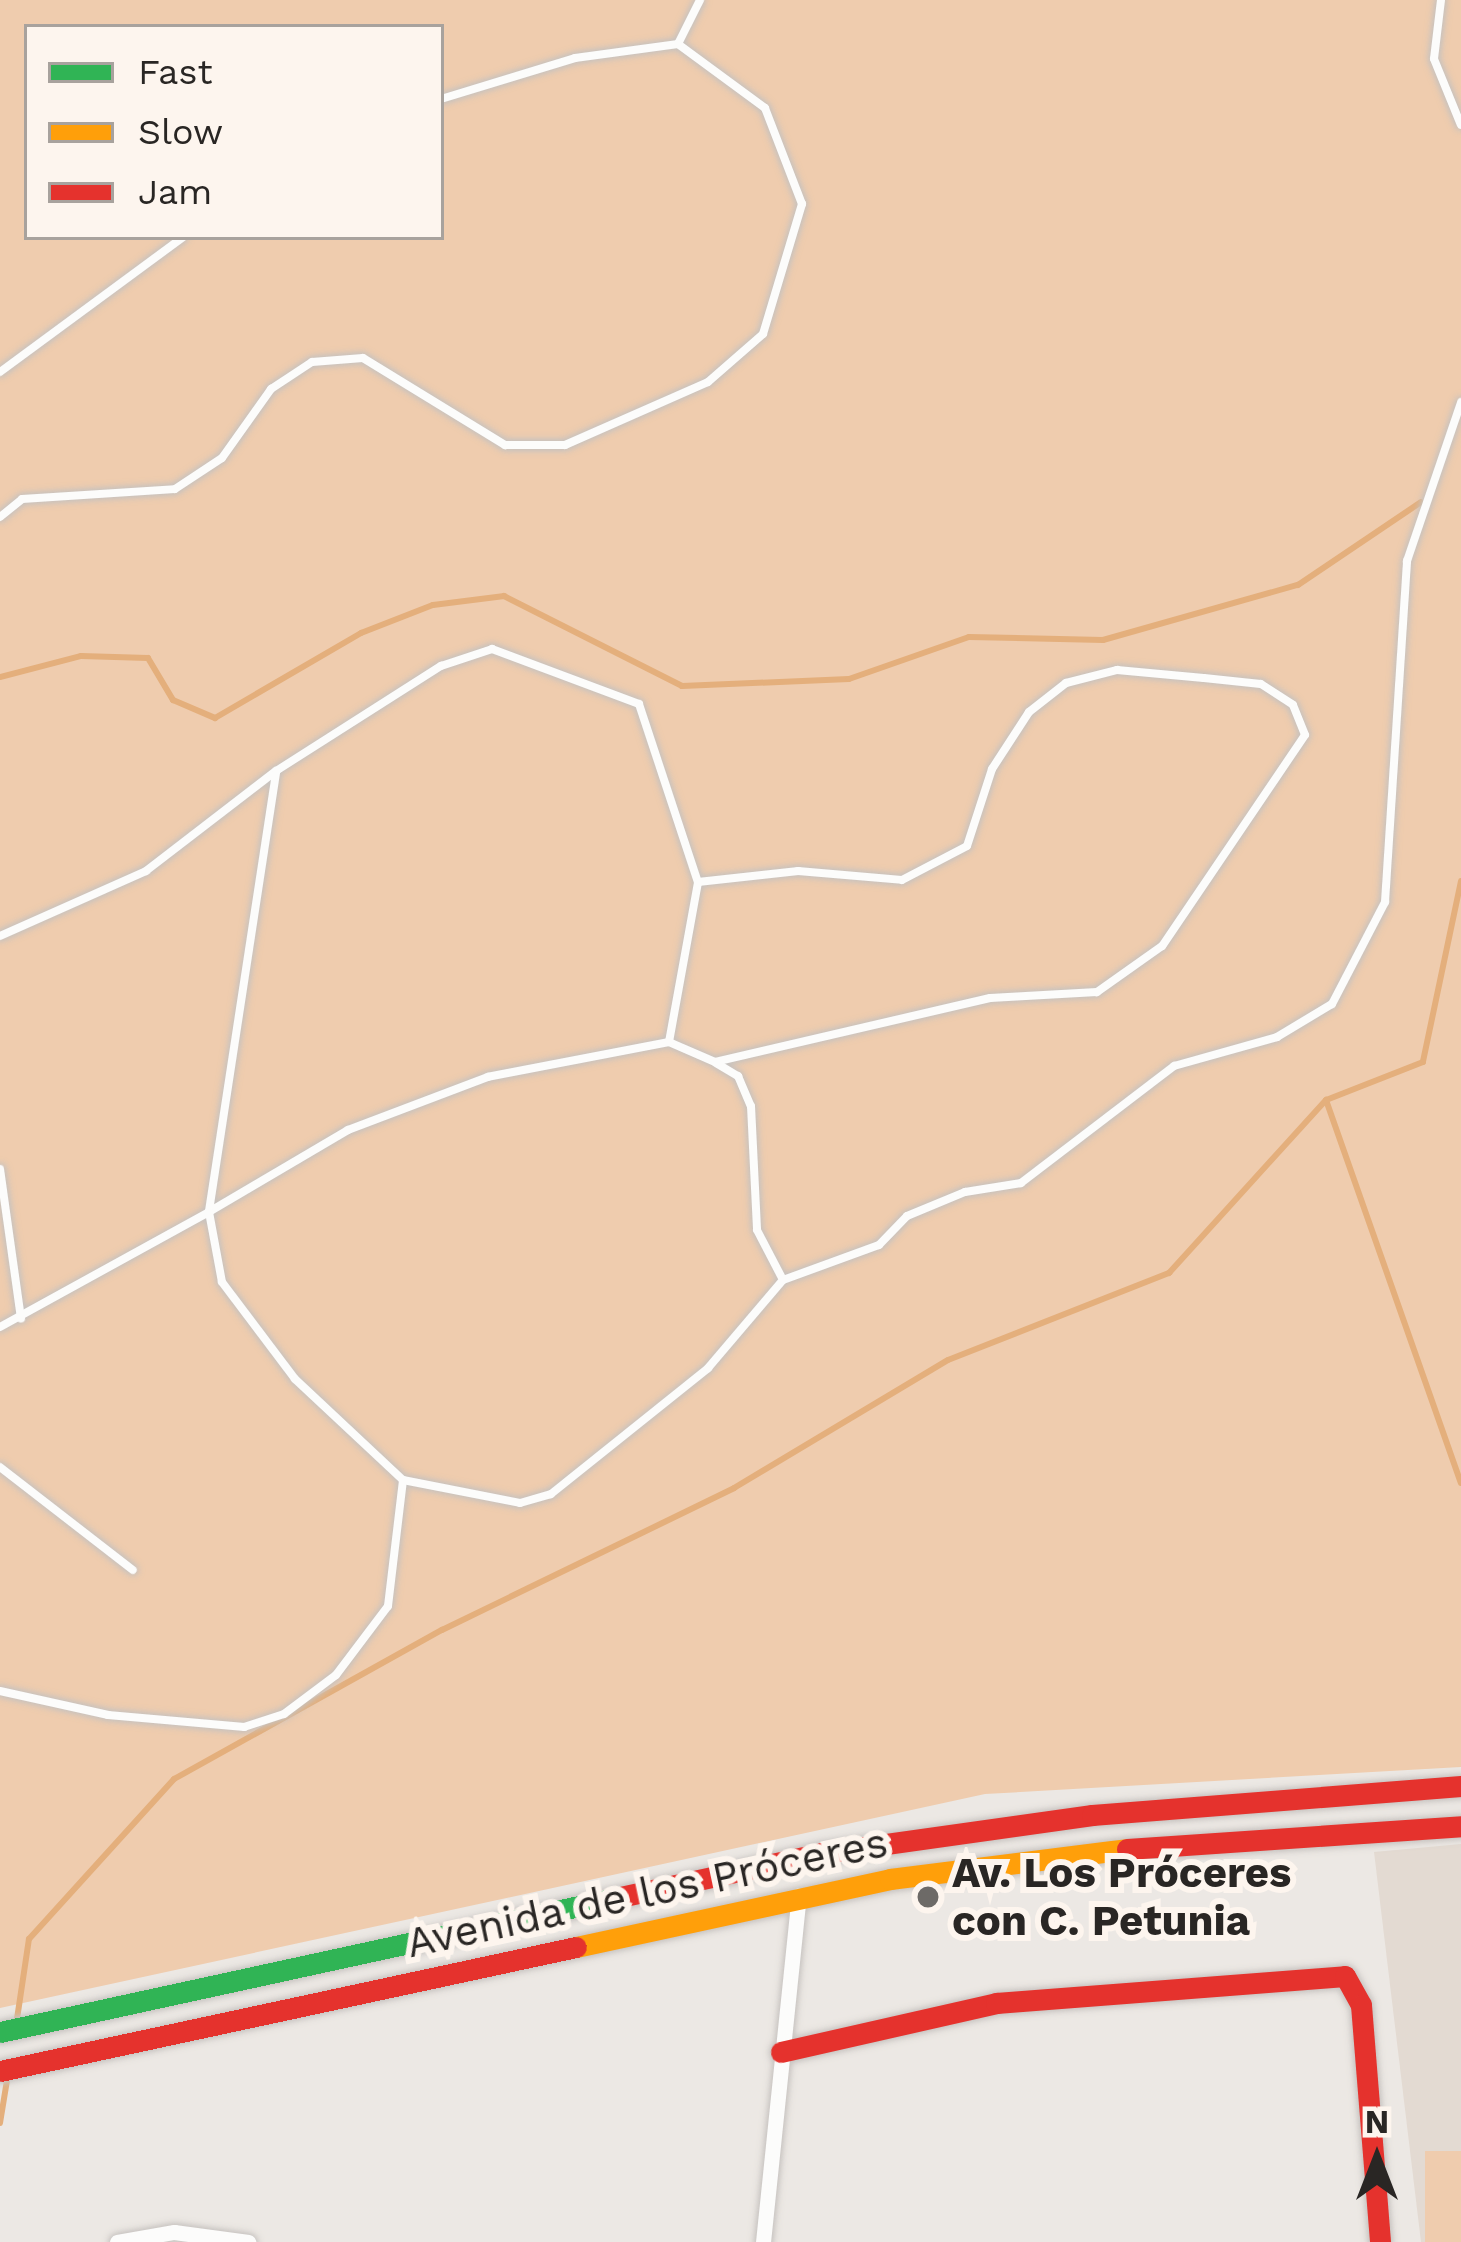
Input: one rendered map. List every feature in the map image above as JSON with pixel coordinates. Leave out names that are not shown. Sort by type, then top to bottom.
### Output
[{"type":"main road","name":"Avenida de los Próceres","points":[[0,2032],[821,1853],[1092,1815],[1461,1786]]},
{"type":"main road","name":"Avenida de los Próceres","points":[[0,2071],[799,1895],[1158,1845],[1461,1826]]},
{"type":"main road","points":[[781,2052],[996,2003],[1352,1981],[1380,2242]]},
{"type":"street","points":[[763,2242],[799,1895]]},
{"type":"street","points":[[116,2242],[174,2232],[248,2242]]},
{"type":"lane","points":[[678,44],[700,0]]},
{"type":"lane","points":[[1441,0],[1434,59],[1461,125]]},
{"type":"lane","points":[[0,517],[22,499],[175,490],[222,458],[271,389],[312,362],[363,358],[505,445],[565,445],[708,382],[763,334],[802,205],[765,108],[678,44],[575,58],[444,98]]},
{"type":"lane","points":[[0,372],[179,240]]},
{"type":"lane","points":[[276,772],[209,1212],[222,1282],[295,1379],[404,1480],[488,1502],[551,1494],[708,1368],[783,1280],[879,1245],[926,1208],[1021,1183],[1142,1084],[1276,1037],[1332,1004],[1385,902],[1407,561],[1461,402]]},
{"type":"lane","points":[[0,936],[146,871],[276,772],[441,666],[492,649],[542,660],[639,704],[698,882],[669,1042]]},
{"type":"lane","points":[[698,882],[799,871],[902,880],[967,846],[992,769],[1029,712],[1066,683],[1117,670],[1261,683],[1293,705],[1305,735],[1162,946],[1097,992],[990,998],[715,1062]]},
{"type":"lane","points":[[0,1327],[348,1130],[488,1077],[669,1042],[739,1076],[751,1106],[757,1230],[783,1280]]},
{"type":"lane","points":[[0,1169],[21,1319]]},
{"type":"lane","points":[[0,1466],[133,1570]]},
{"type":"lane","points":[[0,1690],[222,1725],[284,1714],[336,1675],[388,1606],[404,1480]]},
{"type":"shaded area","points":[[0,0],[1461,0],[1461,1767],[985,1794],[0,2008]]},
{"type":"shaded area","points":[[1461,1844],[1461,2242],[1421,2242],[1374,1852]]},
{"type":"shaded area","points":[[1425,2151],[1461,2151],[1461,2242],[1425,2242]]},
{"type":"waterway","points":[[0,677],[81,656],[148,658],[173,700],[215,718],[361,633],[433,605],[504,596],[682,686],[849,679],[969,637],[1103,640],[1298,585],[1421,502]]},
{"type":"waterway","points":[[1461,881],[1423,1062],[1326,1100],[1461,1483]]},
{"type":"waterway","points":[[17,2019],[29,1939],[174,1779],[442,1630],[734,1488],[948,1360],[1169,1273],[1326,1100]]},
{"type":"waterway","points":[[0,2123],[8,2074]]},
{"type":"traffic: fast","points":[[0,2032],[611,1899]]},
{"type":"traffic: slow","points":[[576,1947],[890,1879],[1127,1849]]},
{"type":"traffic: jam","points":[[611,1899],[822,1853],[1092,1815],[1461,1786]]},
{"type":"traffic: jam","points":[[1127,1849],[1461,1826]]},
{"type":"traffic: jam","points":[[0,2071],[576,1947]]},
{"type":"traffic: jam","points":[[781,2052],[996,2003],[1345,1976],[1361,2005],[1380,2242]]},
{"type":"place","name":"Av. Los Próceres con C. Petunia","points":[[928,1897]]}]
